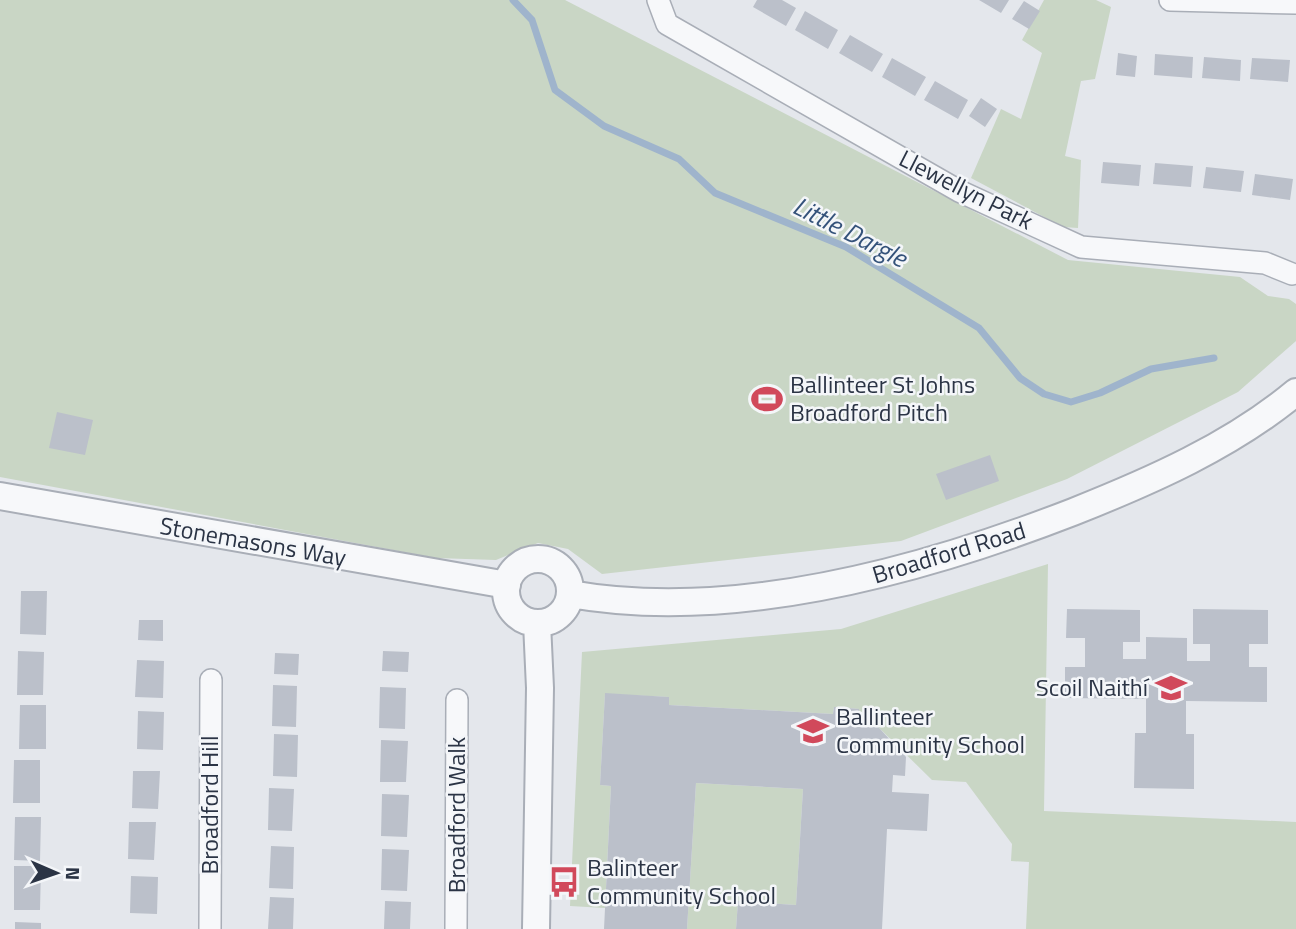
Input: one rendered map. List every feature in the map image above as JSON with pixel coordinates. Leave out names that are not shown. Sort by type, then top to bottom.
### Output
[{"type":"street","name":"Llewellyn Park","points":[[658,0],[667,24],[959,191],[1081,247],[1265,263],[1292,274]]},
{"type":"street","points":[[1170,0],[1296,3]]},
{"type":"street","name":"Broadford Road","points":[[570,594],[638,601],[760,596],[847,583],[982,546],[1138,487],[1261,422],[1296,392]]},
{"type":"street","name":"Stonemasons Way","points":[[0,496],[507,585]]},
{"type":"street","points":[[542,559],[552,562],[566,575],[570,594],[562,612],[555,618],[537,622],[517,615],[506,596],[507,585],[510,576],[524,562],[542,559]]},
{"type":"street","points":[[536,929],[540,701],[537,622]]},
{"type":"street","name":"Broadford Hill","points":[[210,929],[211,680]]},
{"type":"street","name":"Broadford Walk","points":[[456,929],[457,701]]},
{"type":"green space","points":[[0,0],[565,0],[1068,260],[1240,277],[1268,296],[1289,299],[1296,304],[1296,341],[1238,392],[1067,479],[901,541],[602,574],[568,549],[538,543],[496,560],[436,558],[0,477]]},
{"type":"green space","points":[[1044,0],[1096,0],[1111,7],[1095,79],[1081,81],[1065,156],[1081,160],[1078,228],[1063,227],[971,178],[1001,109],[1021,119],[1042,53],[1022,40]]},
{"type":"green space","points":[[1048,564],[1044,811],[1296,822],[1296,929],[1026,929],[1029,862],[1011,861],[1012,844],[966,782],[932,780],[869,718],[859,717],[859,709],[834,707],[833,714],[669,705],[669,697],[605,694],[600,785],[611,786],[605,908],[570,906],[582,652],[841,629]]},
{"type":"green space","points":[[696,783],[803,789],[796,905],[738,901],[736,929],[687,929]]},
{"type":"building","points":[[757,0],[782,0],[796,8],[786,26],[753,7]]},
{"type":"building","points":[[979,0],[1009,0],[1001,13]]},
{"type":"building","points":[[1024,1],[1040,11],[1029,29],[1012,19]]},
{"type":"building","points":[[805,11],[838,30],[828,49],[795,30]]},
{"type":"building","points":[[850,35],[883,54],[872,72],[839,53]]},
{"type":"building","points":[[1118,53],[1137,56],[1135,77],[1116,75]]},
{"type":"building","points":[[1155,54],[1193,57],[1192,78],[1154,75]]},
{"type":"building","points":[[1204,57],[1241,60],[1240,81],[1202,78]]},
{"type":"building","points":[[892,58],[926,77],[915,96],[882,77]]},
{"type":"building","points":[[1252,58],[1290,60],[1288,82],[1250,79]]},
{"type":"building","points":[[935,81],[968,100],[958,119],[924,100]]},
{"type":"building","points":[[981,98],[997,109],[985,127],[969,116]]},
{"type":"building","points":[[1103,162],[1141,165],[1139,186],[1101,183]]},
{"type":"building","points":[[1155,163],[1193,166],[1191,187],[1153,184]]},
{"type":"building","points":[[1206,167],[1244,171],[1241,192],[1203,188]]},
{"type":"building","points":[[1255,174],[1293,179],[1290,200],[1252,195]]},
{"type":"building","points":[[57,412],[93,420],[85,455],[49,448]]},
{"type":"building","points":[[990,455],[999,481],[946,500],[936,474]]},
{"type":"building","points":[[21,591],[47,591],[46,635],[20,634]]},
{"type":"building","points":[[1067,609],[1140,610],[1140,642],[1123,642],[1123,659],[1146,659],[1146,637],[1187,638],[1187,661],[1210,661],[1210,644],[1193,644],[1193,609],[1268,610],[1268,644],[1249,644],[1249,667],[1267,667],[1267,702],[1186,701],[1186,734],[1194,734],[1194,789],[1134,788],[1135,733],[1146,733],[1146,699],[1065,698],[1065,667],[1085,667],[1085,638],[1066,638]]},
{"type":"building","points":[[139,620],[163,620],[163,641],[138,640]]},
{"type":"building","points":[[18,651],[44,652],[43,695],[17,695]]},
{"type":"building","points":[[383,651],[409,652],[408,672],[382,671]]},
{"type":"building","points":[[275,653],[299,654],[298,675],[274,674]]},
{"type":"building","points":[[137,660],[164,661],[163,698],[135,697]]},
{"type":"building","points":[[273,685],[297,686],[296,727],[272,726]]},
{"type":"building","points":[[380,687],[406,688],[405,729],[379,728]]},
{"type":"building","points":[[605,693],[669,697],[669,705],[833,714],[834,707],[859,709],[859,717],[869,717],[906,757],[905,776],[893,775],[892,792],[929,794],[927,831],[887,829],[882,929],[736,929],[738,901],[796,905],[803,789],[696,783],[687,929],[604,929],[611,786],[600,785]]},
{"type":"building","points":[[20,705],[46,705],[46,749],[19,749]]},
{"type":"building","points":[[138,711],[164,712],[163,750],[137,749]]},
{"type":"building","points":[[274,734],[298,735],[297,777],[273,776]]},
{"type":"building","points":[[381,740],[408,741],[406,782],[380,782]]},
{"type":"building","points":[[14,760],[40,760],[40,803],[13,803]]},
{"type":"building","points":[[133,771],[160,771],[158,809],[132,808]]},
{"type":"building","points":[[269,788],[294,789],[292,831],[268,830]]},
{"type":"building","points":[[382,794],[409,795],[407,837],[381,836]]},
{"type":"building","points":[[15,817],[41,817],[40,861],[14,860]]},
{"type":"building","points":[[129,822],[156,822],[154,860],[128,859]]},
{"type":"building","points":[[271,846],[294,847],[293,889],[269,888]]},
{"type":"building","points":[[382,849],[409,850],[407,891],[381,890]]},
{"type":"building","points":[[14,866],[41,866],[40,910],[14,910]]},
{"type":"building","points":[[131,876],[158,877],[157,914],[130,913]]},
{"type":"building","points":[[270,897],[294,898],[293,929],[268,929]]},
{"type":"building","points":[[385,901],[411,902],[410,929],[384,929]]},
{"type":"building","points":[[15,922],[41,923],[41,929],[15,929]]},
{"type":"waterway","name":"Little Dargle","points":[[513,0],[532,20],[555,90],[604,126],[679,159],[715,193],[846,247],[979,328],[1020,378],[1044,394],[1071,402],[1100,393],[1151,369],[1214,358]]},
{"type":"place","name":"Ballinteer St Johns Broadford Pitch","points":[[767,399]]},
{"type":"place","name":"Scoil Naithí","points":[[1171,688]]},
{"type":"place","name":"Ballinteer Community School","points":[[813,731]]},
{"type":"place","name":"Balinteer Community School","points":[[564,882]]}]
